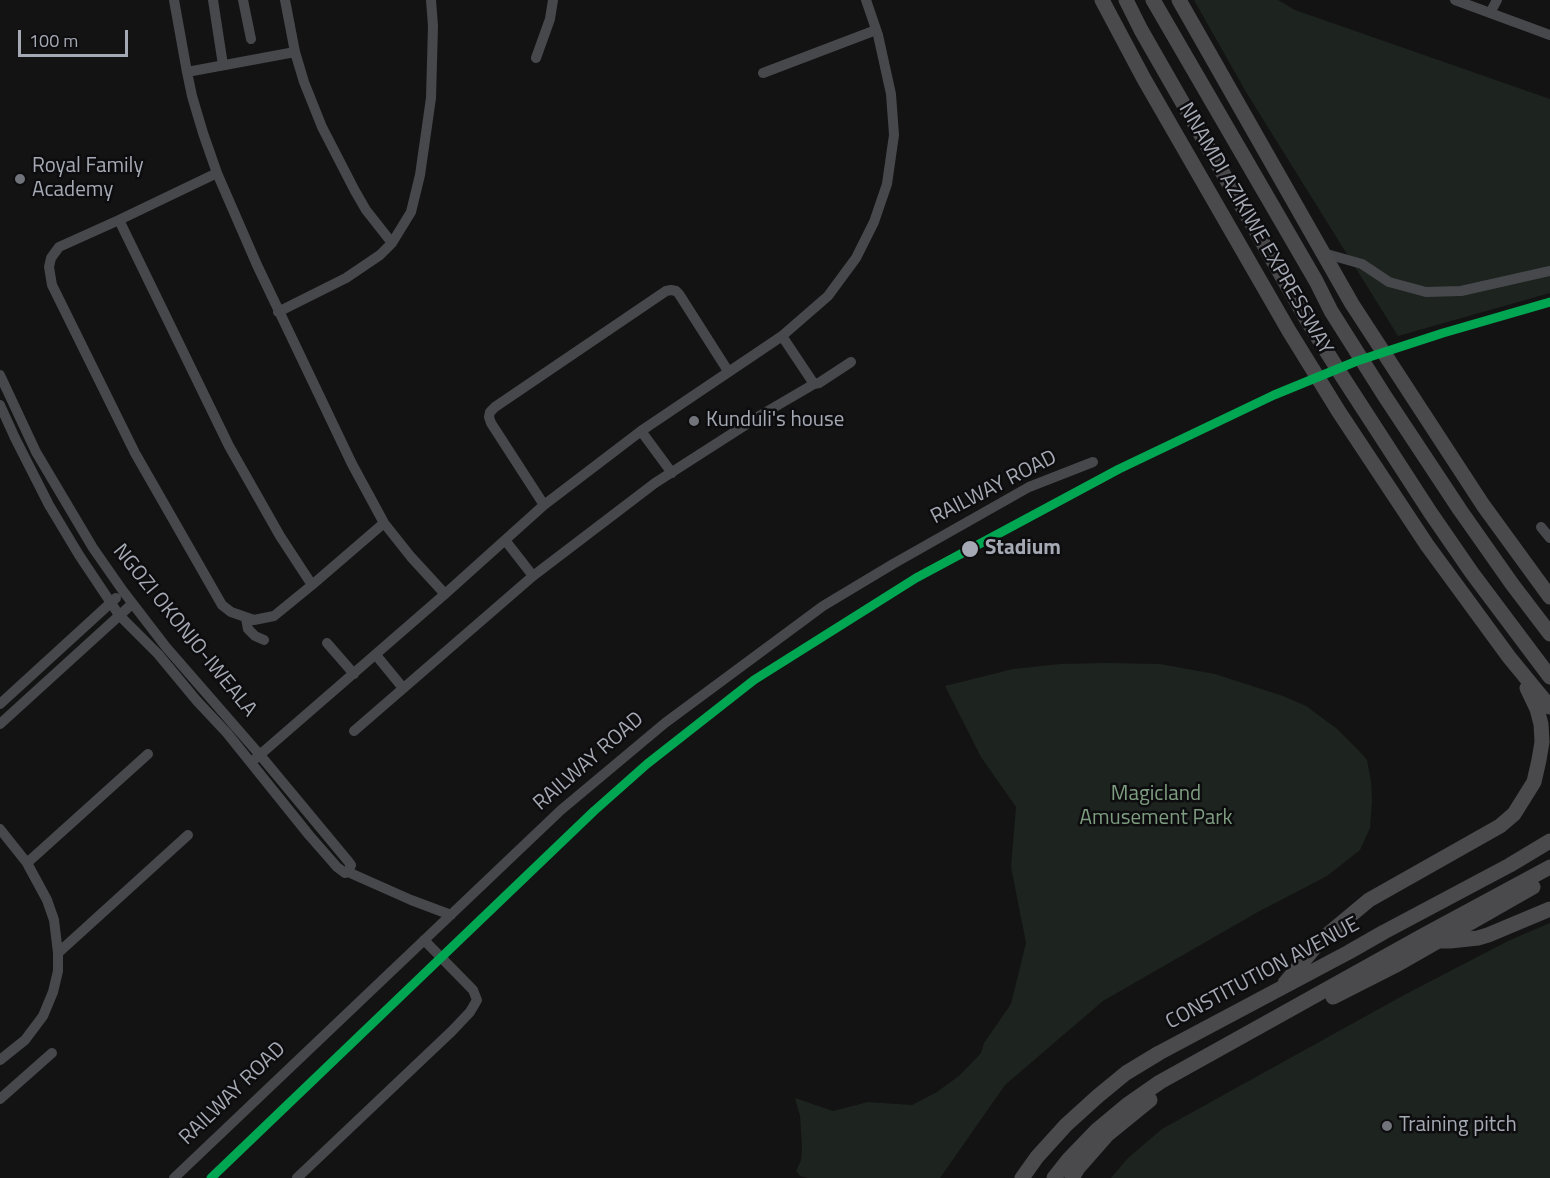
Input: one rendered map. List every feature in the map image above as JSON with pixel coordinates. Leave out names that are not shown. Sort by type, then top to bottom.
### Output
[{"type":"highway","name":"NNAMDI AZIKIWE EXPRESSWAY","points":[[1102,0],[1144,79],[1289,331],[1340,412],[1393,495],[1455,585],[1550,707]]},
{"type":"highway","points":[[1112,0],[1141,30]]},
{"type":"highway","name":"NNAMDI AZIKIWE EXPRESSWAY","points":[[1126,0],[1307,320],[1430,512],[1472,573],[1550,677]]},
{"type":"highway","name":"NNAMDI AZIKIWE EXPRESSWAY","points":[[1153,0],[1316,281],[1331,311],[1460,510],[1550,634]]},
{"type":"highway","points":[[1179,0],[1352,304],[1483,505],[1550,597]]},
{"type":"highway","points":[[1460,510],[1540,585]]},
{"type":"highway","points":[[1430,512],[1455,585]]},
{"type":"highway","points":[[1280,989],[1321,940],[1369,900],[1500,826],[1514,814],[1534,782],[1541,751],[1541,724],[1530,692],[1509,657]]},
{"type":"highway","name":"CONSTITUTION AVENUE","points":[[1022,1178],[1037,1157],[1066,1125],[1126,1073],[1550,842]]},
{"type":"highway","name":"CONSTITUTION AVENUE","points":[[1054,1178],[1068,1159],[1097,1130],[1160,1082],[1431,940],[1550,867]]},
{"type":"highway","points":[[1431,940],[1550,878]]},
{"type":"highway","points":[[1431,940],[1450,941],[1478,938],[1550,909]]},
{"type":"highway","points":[[1073,1175],[1107,1135],[1148,1101],[1172,1085],[1400,955]]},
{"type":"street","points":[[174,0],[195,105],[217,173],[278,312],[352,464],[384,523],[445,594]]},
{"type":"street","points":[[213,0],[224,65]]},
{"type":"street","points":[[243,0],[251,39]]},
{"type":"street","points":[[285,0],[295,52],[322,127],[366,210],[392,243]]},
{"type":"street","points":[[278,312],[346,278],[380,255],[392,243],[411,212],[420,175],[432,81],[431,0]]},
{"type":"street","points":[[536,58],[550,19],[553,0]]},
{"type":"street","points":[[251,763],[544,505],[641,431],[782,336],[828,296],[856,258],[874,222],[887,184],[894,135],[891,94],[876,30],[866,0]]},
{"type":"street","points":[[1455,0],[1550,35]]},
{"type":"street","points":[[1490,13],[1497,0]]},
{"type":"street","points":[[763,74],[876,30]]},
{"type":"street","points":[[187,72],[295,52]]},
{"type":"street","points":[[217,173],[59,247],[51,258],[49,267],[52,285],[135,453],[222,605],[231,612],[254,620],[274,616],[384,523]]},
{"type":"street","points":[[119,220],[229,446],[280,536],[312,585]]},
{"type":"street","points":[[1323,253],[1362,264],[1389,282],[1425,292],[1461,291],[1550,271]]},
{"type":"street","points":[[544,505],[491,423],[490,412],[495,407],[671,290],[679,294],[729,371]]},
{"type":"street","points":[[782,336],[814,384]]},
{"type":"street","points":[[354,731],[533,576],[654,483],[761,415],[819,383],[851,362]]},
{"type":"street","name":"NGOZI OKONJO-IWEALA","points":[[0,375],[36,452],[93,548],[132,604],[348,861],[351,866],[348,872],[345,873],[337,867],[309,836],[251,763],[158,654],[119,615],[79,555],[50,505],[0,405]]},
{"type":"street","points":[[641,431],[672,473]]},
{"type":"street","name":"RAILWAY ROAD","points":[[174,1178],[561,810],[657,730],[823,606],[1021,492],[1094,462]]},
{"type":"street","points":[[1541,527],[1550,538]]},
{"type":"street","points":[[505,540],[533,576]]},
{"type":"street","points":[[0,704],[123,591]]},
{"type":"street","points":[[0,724],[132,604]]},
{"type":"street","points":[[246,618],[248,629],[255,636],[264,640]]},
{"type":"street","points":[[327,643],[354,674]]},
{"type":"street","points":[[376,655],[403,688]]},
{"type":"street","points":[[27,863],[148,754]]},
{"type":"street","points":[[0,829],[27,863],[47,900],[54,920],[58,953],[58,971],[53,992],[43,1016],[25,1040],[0,1060]]},
{"type":"street","points":[[58,953],[188,835]]},
{"type":"street","points":[[348,872],[451,915]]},
{"type":"street","points":[[297,1178],[407,1075],[470,1012],[477,1000],[473,990],[424,940]]},
{"type":"street","points":[[0,1099],[52,1053]]},
{"type":"green space","points":[[1194,0],[1278,0],[1295,10],[1550,99],[1550,293],[1398,336],[1246,92]]},
{"type":"green space","name":"Magicland Amusement Park","points":[[1060,664],[1160,664],[1215,674],[1283,696],[1306,706],[1336,728],[1367,760],[1372,801],[1370,828],[1360,850],[1327,876],[1256,913],[1103,1001],[1005,1085],[940,1178],[808,1178],[800,1176],[796,1171],[801,1160],[802,1147],[800,1116],[795,1098],[833,1111],[868,1102],[912,1105],[937,1092],[960,1075],[981,1053],[984,1043],[1011,1004],[1026,943],[1011,867],[1016,807],[981,757],[945,686],[1013,669]]},
{"type":"green space","points":[[1550,923],[1550,1178],[1111,1178],[1128,1158],[1162,1129],[1404,995],[1510,940]]},
{"type":"transit line","points":[[211,1178],[594,811],[647,764],[754,680],[916,578],[1119,469],[1274,395],[1357,361],[1550,302]]},
{"type":"place","name":"Royal Family Academy","points":[[20,179]]},
{"type":"place","name":"Kunduli's house","points":[[694,421]]},
{"type":"place","name":"Stadium","points":[[970,549]]},
{"type":"place","name":"Training pitch","points":[[1387,1126]]}]
